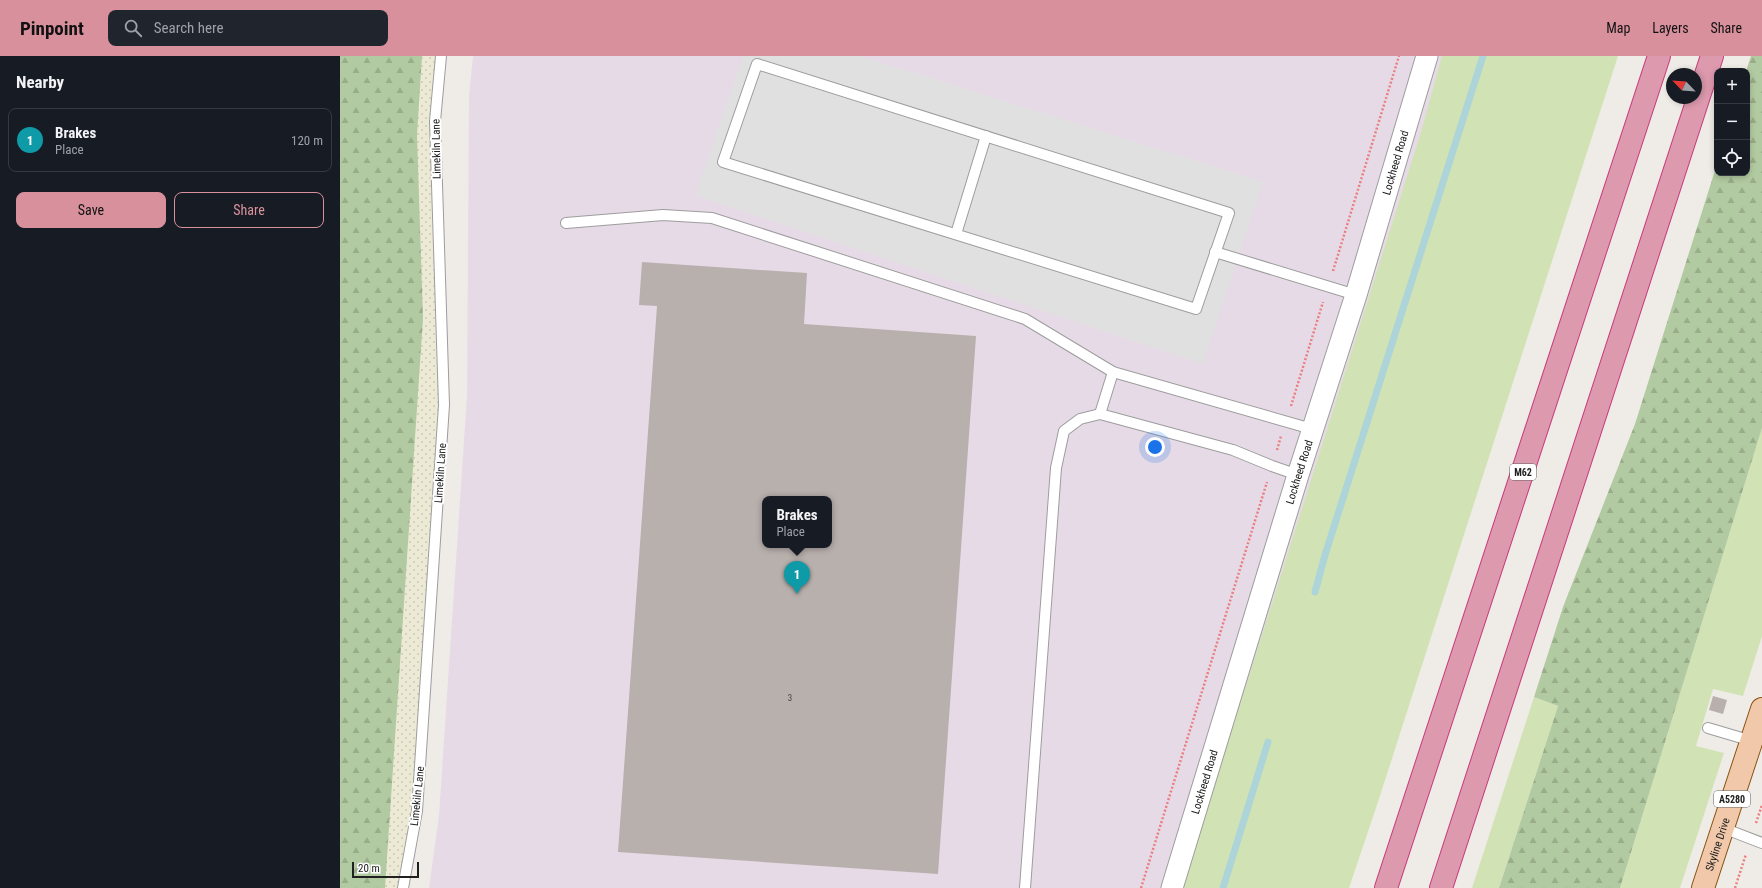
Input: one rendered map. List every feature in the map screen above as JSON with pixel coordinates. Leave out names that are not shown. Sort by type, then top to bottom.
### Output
[{"type":"highway","name":"M62","points":[[1386,888],[1659,56]]},
{"type":"highway","points":[[1441,888],[1712,56]]},
{"type":"main road","name":"Skyline Drive","points":[[1703,888],[1762,709]]},
{"type":"street","name":"Lockheed Road","points":[[1172,888],[1312,429],[1356,295],[1427,56]]},
{"type":"lane","name":"Limekiln Lane","points":[[403,888],[417,811],[444,405],[435,121],[441,56]]},
{"type":"lane","points":[[757,64],[1229,212],[1196,309],[956,234],[723,162],[757,64]]},
{"type":"lane","points":[[956,234],[986,136]]},
{"type":"lane","points":[[566,223],[663,215],[712,218],[1025,320],[1113,372],[1312,429]]},
{"type":"lane","points":[[1215,252],[1356,295]]},
{"type":"lane","points":[[1100,414],[1113,372]]},
{"type":"lane","points":[[1025,888],[1056,468],[1064,431],[1080,419],[1100,414],[1233,450],[1298,475]]},
{"type":"lane","points":[[1708,728],[1752,740]]},
{"type":"lane","points":[[1723,828],[1762,843]]},
{"type":"path","points":[[1334,266],[1399,56]]},
{"type":"path","points":[[1141,888],[1321,307]]},
{"type":"path","points":[[1759,816],[1762,806]]},
{"type":"path","points":[[1735,888],[1743,863]]},
{"type":"shaded area","points":[[340,56],[441,56],[435,121],[444,405],[417,811],[403,888],[340,888]]},
{"type":"shaded area","points":[[473,56],[1532,56],[1299,888],[429,888],[439,815],[467,395],[469,96]]},
{"type":"shaded area","points":[[743,56],[860,56],[1263,182],[1203,364],[695,195]]},
{"type":"green space","points":[[340,56],[422,56],[417,135],[423,318],[385,888],[340,888]]},
{"type":"green space","points":[[1442,56],[1618,56],[1349,888],[1182,888],[1421,132]]},
{"type":"green space","points":[[1751,56],[1762,56],[1762,428],[1620,888],[1499,888],[1558,706],[1534,697],[1563,607],[1635,424],[1714,174],[1714,176],[1750,176],[1750,68],[1747,68]]},
{"type":"green space","points":[[1762,428],[1762,636],[1743,696],[1713,689],[1696,746],[1724,753],[1680,888],[1620,888]]},
{"type":"green space","points":[[1534,697],[1558,706],[1499,888],[1472,888]]},
{"type":"building","points":[[642,262],[807,273],[804,324],[976,336],[938,874],[618,852],[657,306],[639,305]]},
{"type":"building","points":[[1713,696],[1727,700],[1723,714],[1709,710]]},
{"type":"waterway","points":[[1315,592],[1325,555],[1483,56]]},
{"type":"waterway","points":[[1223,888],[1268,742]]},
{"type":"place","name":"Brakes","points":[[797,594]]}]
